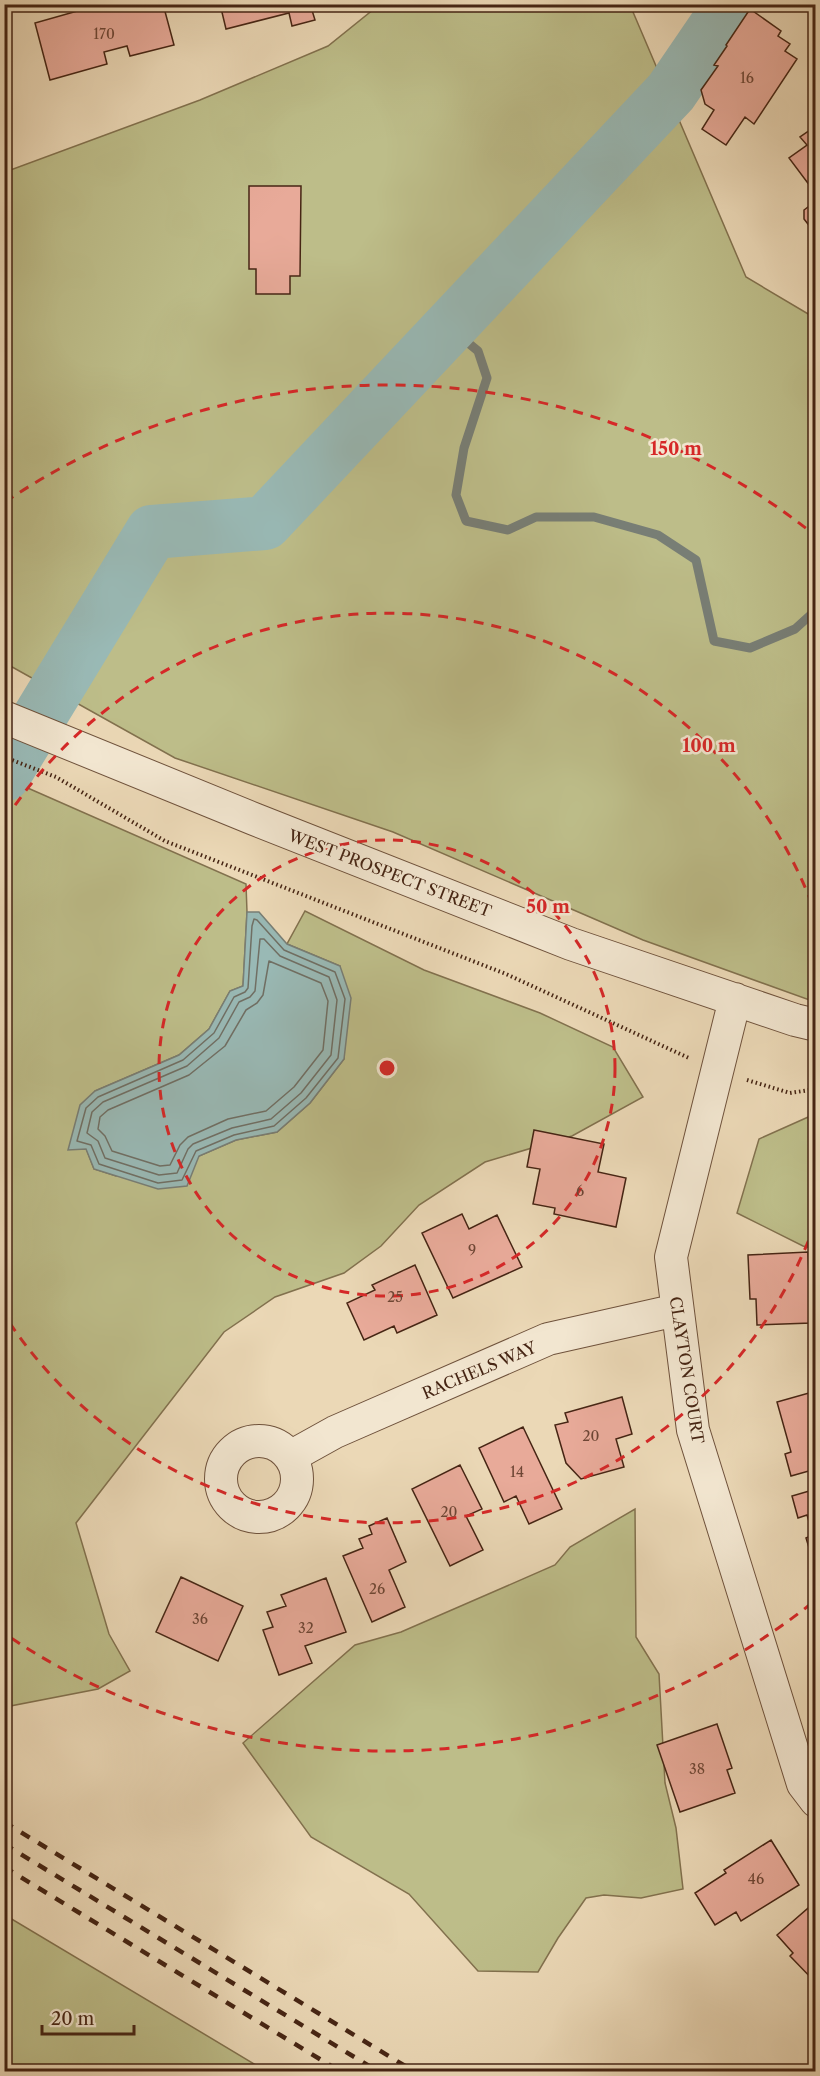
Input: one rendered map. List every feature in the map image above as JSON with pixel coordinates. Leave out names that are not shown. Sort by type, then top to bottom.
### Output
[{"type":"street","name":"WEST PROSPECT STREET","points":[[4,717],[571,944],[795,1020],[816,1025]]},
{"type":"street","name":"CLAYTON COURT","points":[[735,999],[671,1257],[693,1430],[803,1784],[816,1801]]},
{"type":"street","name":"RACHELS WAY","points":[[290,1457],[335,1432],[548,1340],[677,1310]]},
{"type":"path","points":[[4,757],[57,777],[165,841],[506,974],[689,1058]]},
{"type":"path","points":[[759,1083],[790,1093],[816,1089]]},
{"type":"green space","points":[[379,5],[630,5],[746,277],[815,318],[815,1002],[643,940],[393,832],[175,758],[5,663],[5,172],[200,100],[328,46]]},
{"type":"green space","points":[[5,778],[246,884],[247,912],[243,986],[230,991],[209,1029],[179,1055],[95,1091],[69,1149],[86,1148],[94,1169],[116,1176],[199,1156],[236,1140],[277,1132],[310,1103],[344,1059],[340,966],[287,944],[305,911],[424,970],[540,1013],[613,1047],[643,1097],[572,1136],[485,1162],[419,1205],[381,1246],[344,1273],[275,1297],[224,1332],[76,1523],[109,1634],[130,1671],[98,1689],[5,1707]]},
{"type":"green space","points":[[815,1114],[815,1249],[803,1246],[737,1213],[759,1139]]},
{"type":"green space","points":[[635,1509],[636,1637],[659,1674],[665,1783],[676,1828],[683,1889],[641,1898],[604,1895],[586,1898],[538,1972],[478,1971],[409,1894],[311,1837],[243,1743],[355,1645],[401,1632],[555,1565],[570,1547]]},
{"type":"green space","points":[[5,1915],[266,2071],[5,2071]]},
{"type":"water","points":[[247,912],[259,912],[287,944],[340,966],[351,998],[344,1059],[310,1103],[277,1132],[236,1140],[199,1156],[187,1186],[158,1189],[94,1169],[86,1149],[68,1150],[80,1105],[95,1091],[179,1055],[209,1029],[230,991],[243,986]]},
{"type":"building","points":[[102,4],[163,4],[174,45],[130,56],[127,46],[104,52],[107,64],[50,80],[35,23]]},
{"type":"building","points":[[220,4],[323,4],[311,7],[315,20],[292,26],[289,13],[226,29]]},
{"type":"building","points":[[378,4],[397,4],[379,9]]},
{"type":"building","points":[[750,9],[781,31],[778,36],[790,44],[785,51],[797,59],[754,124],[745,117],[726,145],[702,129],[714,110],[705,104],[701,90],[718,66],[714,65]]},
{"type":"building","points":[[816,126],[816,194],[789,158],[807,145],[800,137]]},
{"type":"building","points":[[249,186],[301,186],[300,276],[290,276],[290,294],[256,294],[256,269],[249,269]]},
{"type":"building","points":[[816,201],[816,228],[811,228],[804,219],[804,210]]},
{"type":"building","points":[[534,1130],[604,1144],[598,1172],[626,1178],[616,1227],[554,1214],[555,1208],[533,1204],[540,1169],[527,1167]]},
{"type":"building","points":[[462,1214],[469,1229],[497,1215],[522,1267],[453,1298],[422,1233]]},
{"type":"building","points":[[808,1252],[811,1323],[757,1325],[756,1299],[750,1299],[748,1255]]},
{"type":"building","points":[[415,1265],[437,1315],[397,1333],[394,1326],[364,1340],[347,1303],[375,1290],[372,1285]]},
{"type":"building","points":[[816,1391],[816,1469],[791,1476],[785,1454],[791,1452],[777,1402]]},
{"type":"building","points":[[622,1397],[632,1434],[616,1439],[624,1467],[581,1479],[566,1463],[555,1425],[568,1422],[565,1413]]},
{"type":"building","points":[[523,1427],[562,1509],[529,1524],[516,1496],[504,1502],[479,1448]]},
{"type":"building","points":[[460,1465],[482,1509],[466,1516],[483,1550],[450,1566],[412,1489]]},
{"type":"building","points":[[816,1489],[816,1564],[814,1564],[806,1538],[813,1535],[807,1515],[798,1518],[792,1496]]},
{"type":"building","points":[[387,1518],[406,1562],[389,1570],[405,1607],[372,1622],[343,1556],[363,1548],[359,1539],[372,1534],[369,1526]]},
{"type":"building","points":[[181,1577],[243,1606],[218,1661],[156,1632]]},
{"type":"building","points":[[326,1578],[346,1632],[305,1646],[312,1663],[279,1675],[263,1630],[273,1627],[267,1612],[286,1606],[281,1595]]},
{"type":"building","points":[[717,1724],[732,1768],[727,1770],[735,1793],[680,1812],[657,1745]]},
{"type":"building","points":[[771,1840],[799,1885],[741,1921],[736,1912],[715,1925],[695,1893],[726,1873],[724,1870]]},
{"type":"building","points":[[814,1903],[816,1904],[816,1983],[790,1956],[793,1953],[777,1935]]},
{"type":"waterway","points":[[4,775],[152,532],[265,523],[671,92],[731,4]]},
{"type":"waterway","points":[[447,330],[461,337],[478,351],[487,378],[464,448],[456,495],[466,521],[508,530],[536,517],[594,517],[658,535],[696,560],[714,641],[750,648],[795,629],[816,610]]},
{"type":"railway","points":[[4,1822],[415,2072]]},
{"type":"railway","points":[[4,1844],[379,2072]]},
{"type":"railway","points":[[4,1867],[341,2072]]}]
